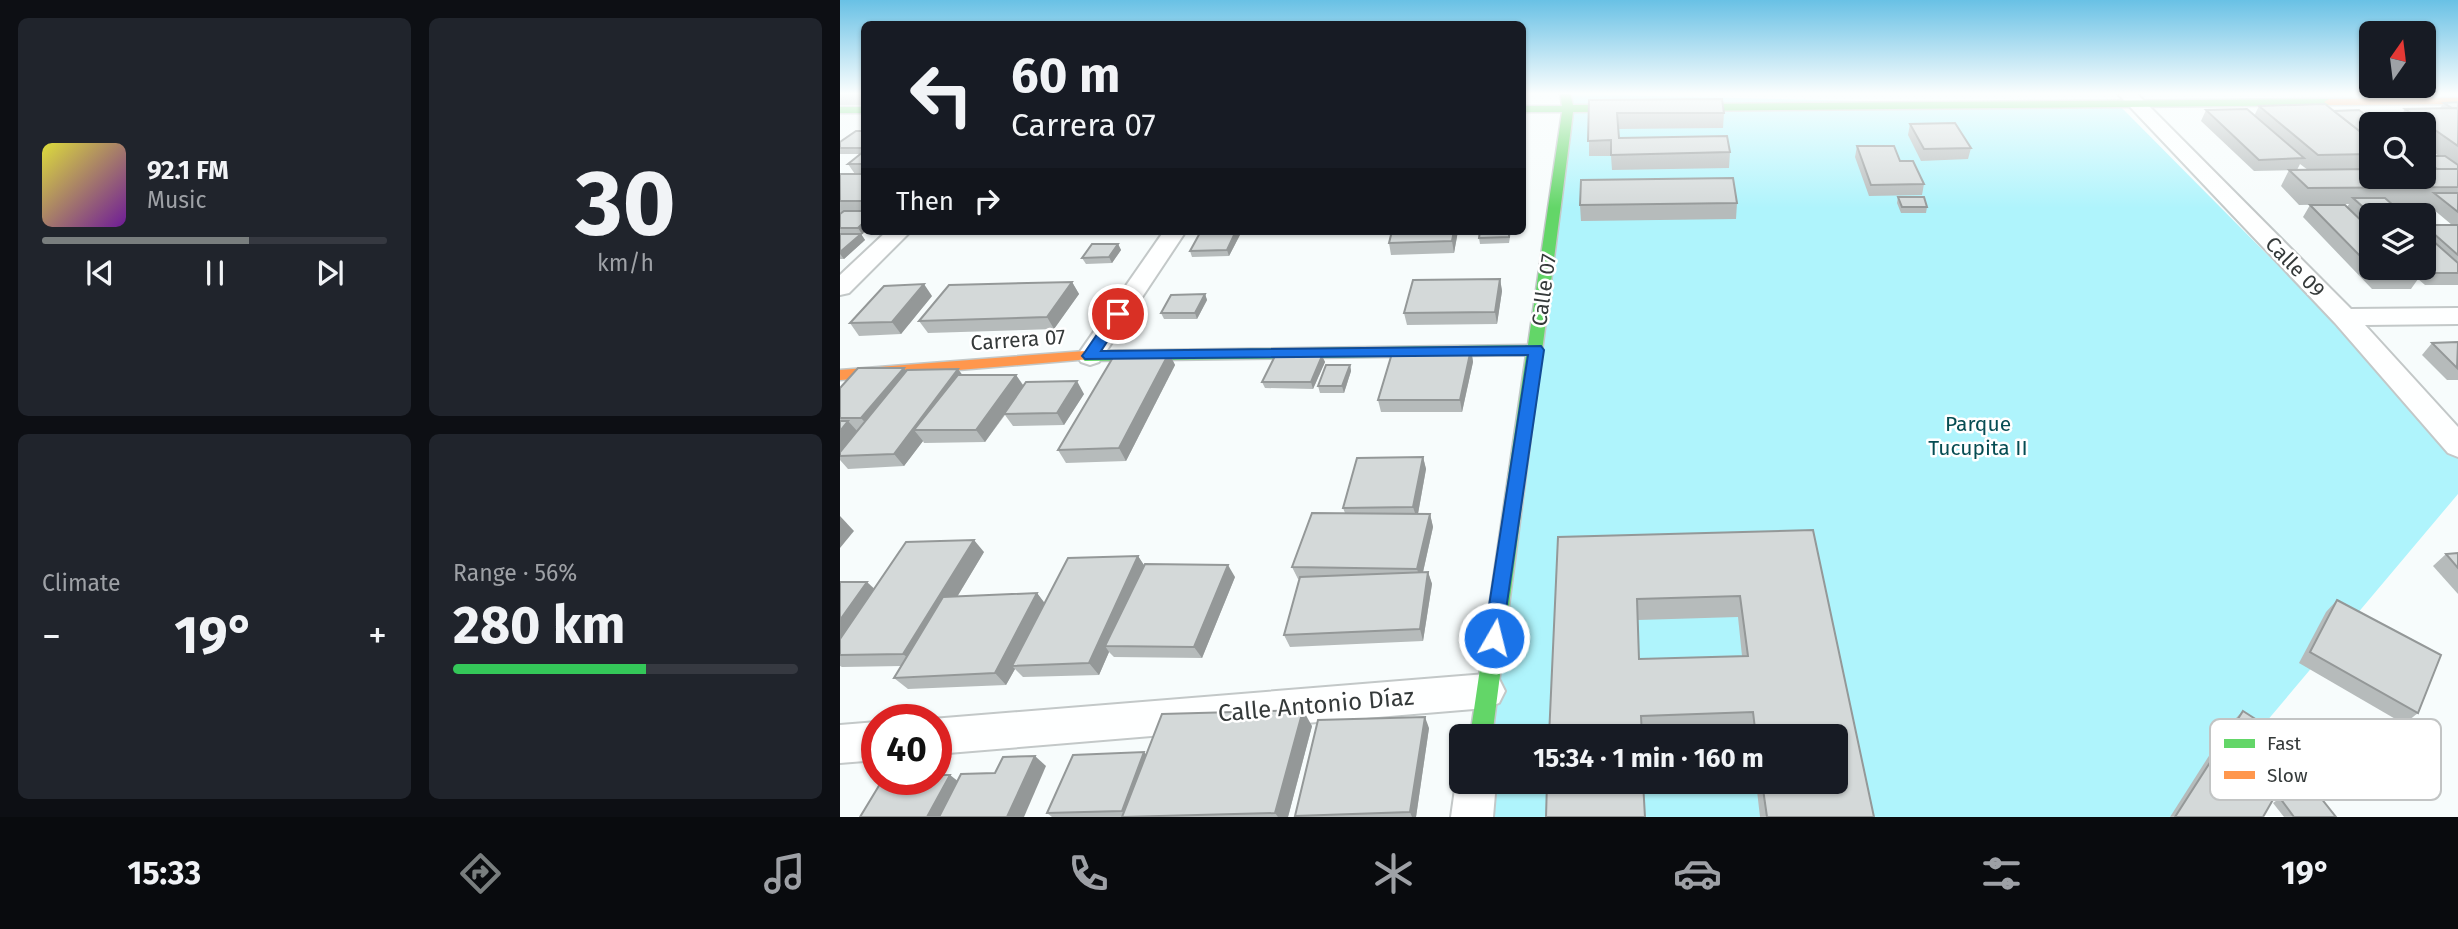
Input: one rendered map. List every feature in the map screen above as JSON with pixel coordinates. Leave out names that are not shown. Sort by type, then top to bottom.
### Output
[{"type":"street","name":"Calle 07","points":[[1482,724],[1536,350],[1562,131]]},
{"type":"street","name":"Calle 09","points":[[2164,131],[2344,317],[2458,446]]},
{"type":"street","points":[[840,288],[896,235]]},
{"type":"street","points":[[1090,356],[1172,235]]},
{"type":"street","points":[[2344,317],[2458,316]]},
{"type":"street","name":"Carrera 07","points":[[840,375],[1090,356],[1536,350]]},
{"type":"street","name":"Calle Antonio Díaz","points":[[952,735],[1486,691]]},
{"type":"street","points":[[840,744],[861,742]]},
{"type":"street","points":[[1472,817],[1475,794]]},
{"type":"green space","name":"Parque Tucupita II","points":[[1560,131],[2145,131],[2458,447],[2458,494],[2269,719],[2210,719],[2210,788],[2186,817],[1476,817],[1479,794],[1848,794],[1848,724],[1488,724]]},
{"type":"building","points":[[856,131],[861,131],[861,148],[840,148],[840,142]]},
{"type":"building","points":[[1588,131],[1618,131],[1619,138],[1727,136],[1730,152],[1611,155],[1611,140],[1588,141]]},
{"type":"building","points":[[1914,131],[1960,131],[1971,148],[1924,149]]},
{"type":"building","points":[[2228,131],[2273,131],[2304,158],[2259,160]]},
{"type":"building","points":[[2289,131],[2359,131],[2359,154],[2318,155]]},
{"type":"building","points":[[2437,131],[2458,131],[2458,146]]},
{"type":"building","points":[[1857,146],[1894,146],[1900,161],[1913,161],[1924,184],[1871,185]]},
{"type":"building","points":[[861,153],[861,164],[848,164]]},
{"type":"building","points":[[2436,156],[2445,156],[2458,165],[2458,169],[2437,169]]},
{"type":"building","points":[[2359,169],[2359,188],[2308,188],[2289,170]]},
{"type":"building","points":[[2436,169],[2458,169],[2458,187],[2436,187]]},
{"type":"building","points":[[840,174],[861,174],[861,201],[840,201]]},
{"type":"building","points":[[1733,178],[1737,203],[1580,205],[1581,180]]},
{"type":"building","points":[[2434,193],[2458,193],[2458,212]]},
{"type":"building","points":[[1898,197],[1924,197],[1927,207],[1902,207]]},
{"type":"building","points":[[2353,198],[2385,198],[2391,203],[2359,203]]},
{"type":"building","points":[[2310,205],[2345,205],[2359,218],[2359,255]]},
{"type":"building","points":[[844,211],[861,211],[861,225],[858,228],[840,228],[840,214]]},
{"type":"building","points":[[2436,225],[2458,225],[2458,255],[2436,236]]},
{"type":"building","points":[[840,234],[861,234],[840,252]]},
{"type":"building","points":[[1199,235],[1234,235],[1227,250],[1190,251]]},
{"type":"building","points":[[1391,235],[1453,235],[1452,241],[1389,243]]},
{"type":"building","points":[[1479,235],[1509,235],[1509,237],[1479,238]]},
{"type":"building","points":[[1092,244],[1118,244],[1109,257],[1082,258]]},
{"type":"building","points":[[2436,244],[2458,263],[2458,273],[2436,273]]},
{"type":"building","points":[[1500,279],[1495,312],[1404,313],[1413,280]]},
{"type":"building","points":[[1072,282],[1047,317],[919,321],[949,285]]},
{"type":"building","points":[[924,284],[892,322],[850,323],[884,286]]},
{"type":"building","points":[[1205,294],[1195,313],[1161,313],[1171,295]]},
{"type":"building","points":[[2458,342],[2457,368],[2432,343]]},
{"type":"building","points":[[1471,349],[1460,400],[1378,400],[1393,350]]},
{"type":"building","points":[[1169,353],[1119,448],[1058,450],[1115,354]]},
{"type":"building","points":[[1275,356],[1322,356],[1311,382],[1262,382]]},
{"type":"building","points":[[1326,365],[1350,365],[1342,386],[1318,386]]},
{"type":"building","points":[[858,368],[904,368],[861,418],[840,418],[840,388]]},
{"type":"building","points":[[958,369],[894,454],[840,456],[840,452],[907,370]]},
{"type":"building","points":[[958,375],[1016,375],[976,430],[914,430]]},
{"type":"building","points":[[1077,381],[1057,413],[1004,414],[1026,382]]},
{"type":"building","points":[[840,421],[848,421],[840,431]]},
{"type":"building","points":[[1423,457],[1413,507],[1343,508],[1357,458]]},
{"type":"building","points":[[1312,513],[1430,514],[1417,569],[1292,567]]},
{"type":"building","points":[[1813,530],[1874,817],[1767,817],[1764,794],[1848,794],[1848,724],[1754,724],[1753,712],[1641,716],[1641,724],[1550,724],[1558,537]],"holes":[[[1740,596],[1748,656],[1639,659],[1637,599]]]},
{"type":"building","points":[[974,540],[903,654],[840,655],[840,639],[906,542]]},
{"type":"building","points":[[2458,553],[2458,568],[2446,554]]},
{"type":"building","points":[[1138,556],[1089,663],[1012,666],[1068,558]]},
{"type":"building","points":[[1145,564],[1228,565],[1194,647],[1105,646]]},
{"type":"building","points":[[1428,572],[1420,629],[1284,635],[1300,577]]},
{"type":"building","points":[[840,582],[867,582],[840,620]]},
{"type":"building","points":[[1037,593],[995,673],[894,678],[943,597]]},
{"type":"building","points":[[2337,600],[2441,655],[2418,713],[2310,652]]},
{"type":"building","points":[[1303,710],[1275,813],[1122,817],[1162,714]]},
{"type":"building","points":[[2243,711],[2255,719],[2238,719]]},
{"type":"building","points":[[1425,717],[1410,812],[1295,816],[1318,720]]},
{"type":"building","points":[[1144,752],[1122,811],[1047,813],[1073,755]]},
{"type":"building","points":[[1035,756],[1007,817],[939,817],[961,774],[995,773],[1003,757]]},
{"type":"building","points":[[2210,762],[2210,800],[2273,800],[2263,817],[2175,817]]},
{"type":"building","points":[[1547,794],[1644,794],[1645,817],[1546,817]]},
{"type":"building","points":[[873,795],[939,795],[927,817],[860,817]]},
{"type":"building","points":[[2281,800],[2323,800],[2336,817],[2294,817]]},
{"type":"traffic: fast","points":[[1483,724],[1565,131]]},
{"type":"traffic: fast","points":[[1085,356],[1536,350]]},
{"type":"traffic: slow","points":[[840,375],[1085,356]]},
{"type":"route","points":[[1118,314],[1090,356],[1536,350],[1494,638]]}]
